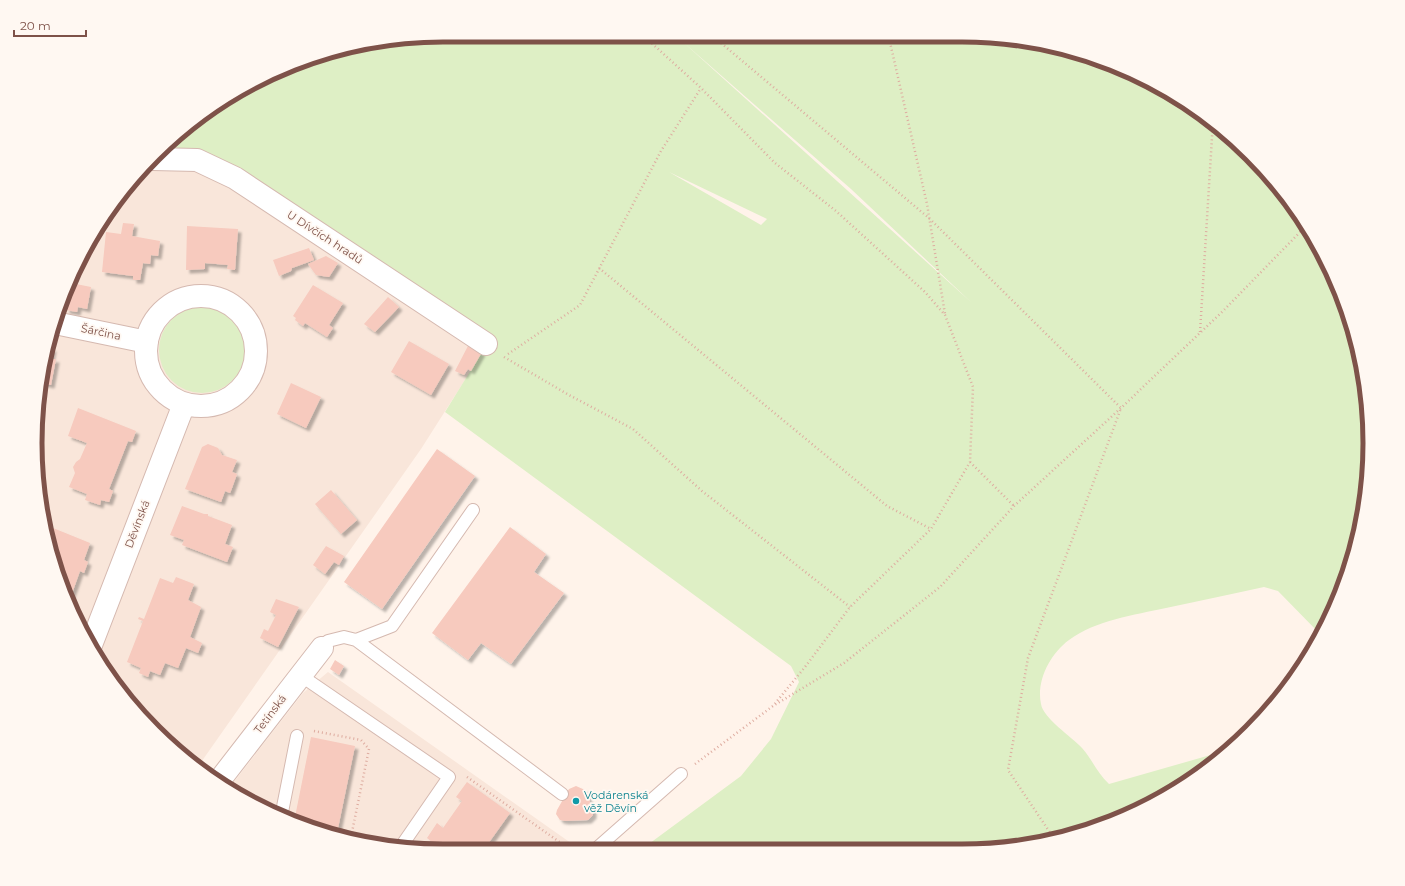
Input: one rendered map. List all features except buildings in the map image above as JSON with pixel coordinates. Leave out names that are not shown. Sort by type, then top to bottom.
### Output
[{"type":"street","name":"U Dívčích hradů","points":[[159,159],[197,160],[235,178],[495,351]]},
{"type":"street","points":[[201,296],[220,299],[236,308],[249,323],[256,341],[256,360],[250,378],[238,393],[221,403],[203,407],[184,404],[170,397],[158,386],[150,373],[146,357],[147,342],[153,324],[165,309],[182,299],[201,296]]},
{"type":"street","name":"Šárčina","points":[[60,324],[147,342]]},
{"type":"street","name":"Děvínská","points":[[93,638],[184,404]]},
{"type":"street","name":"Tetínská","points":[[222,777],[322,648]]},
{"type":"lane","points":[[356,640],[392,626],[473,510]]},
{"type":"lane","points":[[322,648],[328,641],[344,637],[356,640],[562,794]]},
{"type":"lane","points":[[300,675],[449,777],[404,842]]},
{"type":"lane","points":[[282,810],[297,736]]},
{"type":"lane","points":[[602,844],[681,774]]},
{"type":"path","points":[[650,42],[702,88],[775,163],[836,211],[925,292],[945,314]]},
{"type":"path","points":[[720,42],[930,219],[1121,408]]},
{"type":"path","points":[[773,706],[805,667],[850,607],[931,529],[970,462],[973,388],[945,314],[930,219],[891,42]]},
{"type":"path","points":[[495,351],[580,305],[661,151],[702,88]]},
{"type":"path","points":[[1200,332],[1212,130]]},
{"type":"path","points":[[681,774],[773,706],[844,663],[940,587],[1014,506],[1121,408],[1200,332],[1301,231]]},
{"type":"path","points":[[599,268],[887,506],[931,529]]},
{"type":"path","points":[[495,351],[569,395],[633,429],[702,491],[850,607]]},
{"type":"path","points":[[1051,834],[1008,770],[1028,658],[1121,408]]},
{"type":"path","points":[[970,462],[1014,506]]},
{"type":"path","points":[[297,736],[299,728],[361,740],[369,749],[352,833]]},
{"type":"path","points":[[449,777],[469,777],[562,844]]},
{"type":"shaded area","points":[[169,151],[198,153],[491,339],[421,449],[201,762],[159,727],[125,687],[96,644],[83,620],[63,572],[56,547],[45,495],[43,469],[42,443],[45,391],[63,314],[83,266],[96,242],[125,199],[159,159]]},
{"type":"shaded area","points":[[328,672],[572,844],[443,844],[391,841],[314,823],[266,803],[232,784],[303,693]]},
{"type":"green space","points":[[443,42],[683,42],[962,42],[1014,45],[1091,63],[1139,83],[1163,96],[1206,125],[1246,159],[1280,199],[1295,220],[1322,266],[1342,314],[1349,339],[1360,391],[1362,417],[1363,443],[1360,495],[1342,572],[1316,630],[1278,591],[1264,587],[1116,619],[1080,633],[1062,646],[1050,660],[1043,677],[1040,695],[1041,704],[1052,721],[1082,748],[1109,784],[1214,754],[1185,776],[1139,803],[1091,823],[1040,836],[1014,841],[988,843],[649,844],[741,776],[771,739],[799,682],[791,666],[445,412],[482,352],[312,223],[166,153],[199,125],[220,110],[266,83],[314,63],[391,45]],"holes":[[[683,42],[851,189],[972,303]],[[669,172],[767,219],[761,225]]]},
{"type":"green space","points":[[202,307],[218,311],[232,320],[241,334],[245,350],[241,366],[232,380],[218,389],[202,393],[186,389],[172,380],[163,366],[159,350],[163,334],[172,320],[186,311]]},
{"type":"place","name":"Vodárenská věž Děvín","points":[[576,801]]}]
